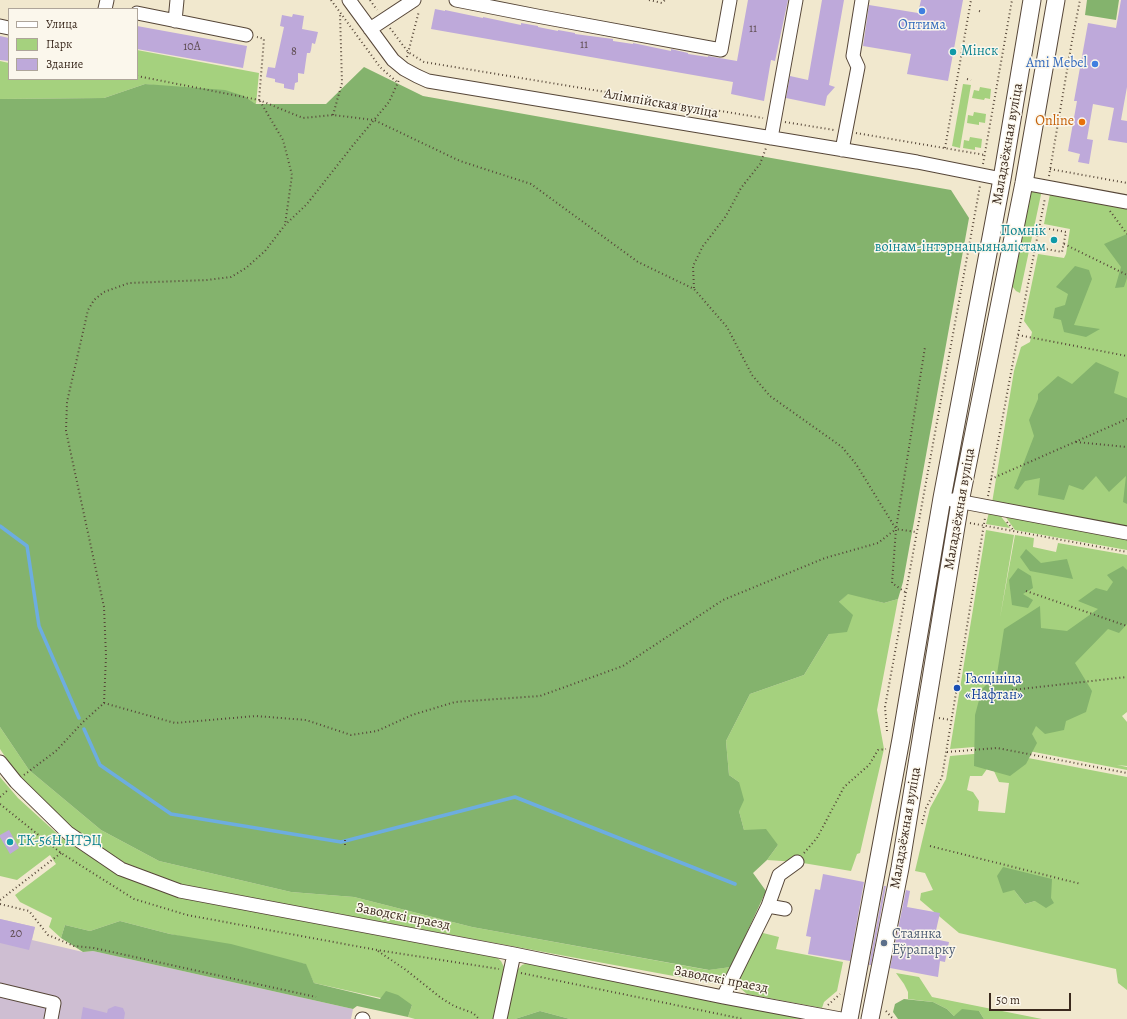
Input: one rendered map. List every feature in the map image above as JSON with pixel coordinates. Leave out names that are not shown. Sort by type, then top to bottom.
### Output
[{"type":"main road","name":"Маладзёжная вуліца","points":[[849,1019],[848,987],[879,864],[942,498],[1002,179],[1032,0]]},
{"type":"main road","name":"Маладзёжная вуліца","points":[[870,1019],[900,868],[960,502],[1024,183],[1056,0]]},
{"type":"main road","points":[[1002,179],[1024,183]]},
{"type":"street","points":[[175,21],[177,0]]},
{"type":"street","name":"Алімпійская вуліца","points":[[349,0],[393,60],[404,69],[428,80],[917,162],[1002,179]]},
{"type":"street","points":[[456,0],[721,50],[730,0]]},
{"type":"street","points":[[771,138],[796,0]]},
{"type":"street","points":[[842,150],[858,67],[853,56],[862,0]]},
{"type":"street","points":[[370,29],[384,20],[417,4]]},
{"type":"street","points":[[138,13],[246,35]]},
{"type":"street","points":[[1024,183],[1127,202]]},
{"type":"street","points":[[942,498],[1127,533]]},
{"type":"street","name":"Заводскі праезд","points":[[0,762],[16,782],[68,833],[121,869],[180,891],[514,954],[723,997],[841,1019]]},
{"type":"street","points":[[723,997],[768,906],[779,875],[797,862]]},
{"type":"street","points":[[768,906],[785,909]]},
{"type":"street","points":[[500,1019],[514,954]]},
{"type":"street","points":[[0,990],[54,1003],[51,1019]]},
{"type":"path","points":[[332,0],[380,67],[398,82]]},
{"type":"path","points":[[370,0],[408,52],[424,62],[985,155]]},
{"type":"path","points":[[649,0],[662,3],[665,0]]},
{"type":"path","points":[[945,148],[971,0]]},
{"type":"path","points":[[888,735],[885,707],[982,175],[1012,0]]},
{"type":"path","points":[[921,828],[926,808],[942,778],[947,752],[991,479],[1035,247],[1048,188],[1080,0]]},
{"type":"path","points":[[0,798],[29,770],[56,751],[83,722],[104,704],[106,656],[104,607],[66,431],[68,402],[88,310],[94,300],[104,292],[129,283],[207,280],[231,277],[246,268],[266,251],[285,225],[307,204],[389,102],[404,69],[417,4]]},
{"type":"path","points":[[978,11],[982,12]]},
{"type":"path","points":[[333,115],[342,83],[340,12]]},
{"type":"path","points":[[246,35],[264,39],[259,100],[283,140],[292,175],[285,225]]},
{"type":"path","points":[[138,76],[259,100],[303,118],[333,115],[374,120],[460,161],[531,184],[638,262],[694,289],[727,326],[752,375],[770,396],[842,447],[856,464],[896,528],[916,532]]},
{"type":"path","points":[[967,79],[971,80]]},
{"type":"path","points":[[694,289],[693,266],[703,246],[726,216],[741,188],[760,164],[771,138]]},
{"type":"path","points":[[1050,170],[1127,183]]},
{"type":"path","points":[[1109,210],[1127,234]]},
{"type":"path","points":[[1035,247],[1062,252],[1064,244],[1066,232],[1039,227]]},
{"type":"path","points":[[1064,244],[1127,275]]},
{"type":"path","points":[[1018,335],[1127,356]]},
{"type":"path","points":[[905,592],[892,583],[896,528],[925,347]]},
{"type":"path","points":[[991,479],[1127,419]]},
{"type":"path","points":[[1075,442],[1127,447]]},
{"type":"path","points":[[957,520],[1127,552]]},
{"type":"path","points":[[104,704],[175,723],[256,716],[306,720],[351,735],[377,731],[412,715],[456,702],[540,696],[623,666],[723,600],[825,558],[878,543],[896,528]]},
{"type":"path","points":[[1026,591],[1127,626]]},
{"type":"path","points":[[1012,690],[1127,677]]},
{"type":"path","points":[[938,717],[951,720]]},
{"type":"path","points":[[797,862],[817,838],[844,787],[868,765],[878,750],[889,748],[887,756]]},
{"type":"path","points":[[947,752],[996,748],[1127,773]]},
{"type":"path","points":[[345,838],[345,845]]},
{"type":"path","points":[[930,846],[1081,884]]},
{"type":"path","points":[[0,900],[61,853]]},
{"type":"path","points":[[0,904],[29,911],[48,935],[74,946],[94,948],[316,997]]},
{"type":"path","points":[[377,950],[406,970],[440,998],[473,1014],[479,1019]]},
{"type":"path","points":[[824,1016],[827,1005],[848,987]]},
{"type":"path","points":[[885,1010],[893,1019]]},
{"type":"shaded area","points":[[0,919],[35,927],[32,940],[83,952],[93,951],[353,1009],[351,1019],[0,1019]]},
{"type":"green space","points":[[1087,0],[1119,0],[1116,20],[1085,15]]},
{"type":"green space","points":[[138,50],[259,73],[256,104],[243,96],[145,84],[104,98],[0,99],[0,61],[8,63],[8,80],[138,80]]},
{"type":"green space","points":[[364,67],[423,96],[951,190],[969,218],[903,582],[898,599],[884,603],[848,594],[839,602],[853,615],[847,632],[829,634],[804,675],[750,694],[726,741],[729,775],[739,782],[744,800],[739,811],[744,830],[766,829],[778,845],[767,860],[753,873],[766,891],[731,967],[709,970],[472,927],[354,897],[291,892],[159,861],[101,830],[29,770],[0,727],[0,99],[104,98],[145,84],[225,90],[244,96],[256,104],[326,104]]},
{"type":"green space","points":[[963,84],[971,85],[960,148],[952,146]]},
{"type":"green space","points":[[980,87],[991,89],[990,99],[985,98],[984,100],[972,98],[974,90],[979,91]]},
{"type":"green space","points":[[974,112],[986,114],[985,123],[979,122],[979,125],[967,123],[968,115],[973,116]]},
{"type":"green space","points":[[970,137],[982,139],[981,148],[975,147],[975,150],[963,148],[964,140],[969,141]]},
{"type":"green space","points":[[1032,189],[1042,190],[1020,293],[1012,286],[1030,192]]},
{"type":"green space","points":[[1050,194],[1127,208],[1127,528],[992,503],[1014,371],[1021,347],[1030,342],[1032,332],[1024,321],[1038,254],[1064,258],[1066,254],[1070,229],[1044,224]]},
{"type":"green space","points":[[1127,234],[1127,278],[1124,287],[1115,288],[1121,267],[1104,244]]},
{"type":"green space","points":[[1075,266],[1089,270],[1092,279],[1074,325],[1100,329],[1086,337],[1064,332],[1061,320],[1053,318],[1055,308],[1065,305],[1068,294],[1056,287]]},
{"type":"green space","points":[[1096,362],[1119,372],[1114,393],[1127,398],[1127,504],[1123,502],[1126,476],[1109,492],[1096,476],[1083,490],[1069,485],[1064,500],[1038,495],[1040,478],[1025,481],[1018,490],[1014,488],[1034,436],[1029,420],[1038,399],[1038,394],[1058,376],[1072,384]]},
{"type":"green space","points":[[989,512],[999,514],[1010,528],[986,524]]},
{"type":"green space","points":[[1005,516],[1127,537],[1127,550],[1015,530]]},
{"type":"green space","points":[[986,530],[1014,535],[1000,618],[1015,535],[1034,538],[1033,547],[1056,552],[1058,543],[1127,555],[1127,712],[1122,716],[1127,722],[1127,766],[1117,765],[1127,767],[1127,770],[998,745],[950,749]]},
{"type":"green space","points":[[1026,549],[1041,563],[1067,559],[1073,579],[1030,571],[1020,557]]},
{"type":"green space","points":[[1123,566],[1127,570],[1127,624],[1119,633],[1108,629],[1075,663],[1092,691],[1086,712],[1066,721],[1064,730],[1045,734],[1036,726],[1032,734],[1037,743],[1026,764],[1010,776],[974,766],[975,715],[982,689],[997,674],[1004,629],[1040,606],[1041,628],[1067,631],[1098,609],[1078,601],[1096,588],[1107,591],[1113,582],[1107,575]]},
{"type":"green space","points":[[1018,568],[1031,576],[1033,588],[1023,594],[1033,600],[1028,608],[1012,605],[1009,580]]},
{"type":"green space","points":[[848,593],[884,603],[898,599],[877,710],[884,749],[860,853],[857,854],[851,871],[797,862],[767,860],[778,845],[744,830],[739,811],[739,782],[729,775],[726,741],[750,694],[804,675],[829,634],[839,602]]},
{"type":"green space","points":[[0,727],[29,770],[101,830],[159,861],[291,892],[354,897],[472,927],[708,970],[731,967],[724,978],[717,984],[181,885],[125,863],[73,830],[20,779],[0,749]]},
{"type":"green space","points":[[997,752],[1127,777],[1127,990],[1118,983],[1116,969],[959,933],[920,900],[921,893],[933,890],[925,873],[915,871],[930,808],[946,779],[950,756]],"holes":[[[987,769],[994,771],[999,782],[1009,783],[1005,813],[978,811],[979,801],[973,792],[967,790],[970,776],[982,776]],[[1014,890],[1054,903],[1035,901],[1025,904]]]},
{"type":"green space","points":[[0,777],[18,798],[63,839],[119,875],[495,956],[501,961],[504,967],[494,1019],[415,1019],[408,1017],[412,1005],[314,983],[305,964],[170,934],[120,921],[90,931],[65,925],[61,938],[49,927],[52,918],[20,902],[15,895],[56,864],[50,855],[17,880],[0,876]]},
{"type":"green space","points":[[1003,867],[1052,879],[1051,898],[1054,903],[1046,908],[1035,901],[1025,904],[1014,890],[1003,893],[997,876]]},
{"type":"green space","points":[[120,921],[170,934],[231,944],[306,964],[314,983],[380,999],[386,991],[398,995],[412,1005],[408,1017],[357,1006],[353,1009],[93,951],[83,952],[61,938],[65,925],[90,931]]},
{"type":"green space","points":[[759,932],[779,937],[776,949],[843,962],[837,991],[824,1002],[822,1008],[747,994],[740,988],[738,979]]},
{"type":"green space","points":[[528,963],[810,1019],[570,1019],[540,1011],[515,1019],[507,1019],[517,970],[522,965]]},
{"type":"green space","points":[[896,973],[919,977],[932,997],[1042,1019],[984,1019],[979,1011],[954,1016],[947,1009],[933,1002],[908,999],[908,992]]},
{"type":"green space","points":[[904,999],[933,1002],[947,1009],[954,1016],[962,1009],[979,1011],[984,1019],[898,1019],[893,1012],[895,1004]]},
{"type":"green space","points":[[540,1011],[570,1019],[515,1019]]},
{"type":"building","points":[[748,0],[788,0],[775,61],[771,60],[764,101],[731,94],[733,82],[431,29],[435,9],[445,10],[521,25],[521,23],[575,34],[613,39],[613,41],[633,43],[671,51],[671,49],[688,54],[737,61]]},
{"type":"building","points":[[822,0],[844,0],[829,85],[835,87],[827,96],[825,106],[786,98],[790,76],[808,80]]},
{"type":"building","points":[[921,0],[963,0],[948,81],[907,74],[911,54],[863,46],[869,5],[918,13]]},
{"type":"building","points":[[1121,0],[1127,0],[1127,87],[1121,120],[1127,121],[1127,143],[1108,140],[1114,108],[1093,104],[1087,139],[1093,140],[1089,164],[1078,162],[1080,154],[1068,151],[1077,101],[1074,101],[1088,23],[1116,28]]},
{"type":"building","points":[[293,14],[304,16],[302,29],[318,32],[315,44],[312,43],[310,53],[307,53],[304,74],[298,73],[298,82],[295,83],[294,90],[284,88],[284,84],[275,82],[275,79],[266,77],[268,67],[275,68],[284,27],[280,26],[282,15],[292,17]]},
{"type":"building","points":[[138,26],[247,46],[243,68],[138,49]]},
{"type":"building","points":[[0,36],[8,38],[8,61],[0,60]]},
{"type":"building","name":"ТК-56Н НТЭЦ","points":[[9,830],[19,848],[10,854],[0,837],[0,835]]},
{"type":"building","points":[[823,874],[864,882],[850,961],[808,954],[811,937],[806,936],[815,889],[820,890]]},
{"type":"building","points":[[884,886],[886,886],[871,965],[869,965]]},
{"type":"building","points":[[906,890],[910,891],[907,907],[940,913],[934,939],[949,942],[945,962],[940,961],[938,977],[890,968]]},
{"type":"building","points":[[0,919],[35,927],[29,950],[0,943]]},
{"type":"building","points":[[115,1006],[123,1008],[125,1013],[124,1019],[81,1019],[83,1007],[107,1013],[108,1009]]},
{"type":"waterway","points":[[0,526],[27,546],[39,626],[79,718]]},
{"type":"waterway","points":[[84,729],[100,765],[171,814],[341,842],[515,797],[735,884]]},
{"type":"place","name":"Оптима","points":[[922,11]]},
{"type":"place","name":"Мінск","points":[[953,52]]},
{"type":"place","name":"Ami Mebel","points":[[1095,64]]},
{"type":"place","name":"Online","points":[[1082,122]]},
{"type":"place","name":"Помнік воінам-інтэрнацыяналістам","points":[[1054,240]]},
{"type":"place","name":"Гасцініца «Нафтан»","points":[[957,688]]},
{"type":"place","name":"ТК-56Н НТЭЦ","points":[[10,842]]},
{"type":"place","name":"Стаянка Еўрапарку","points":[[884,943]]}]
